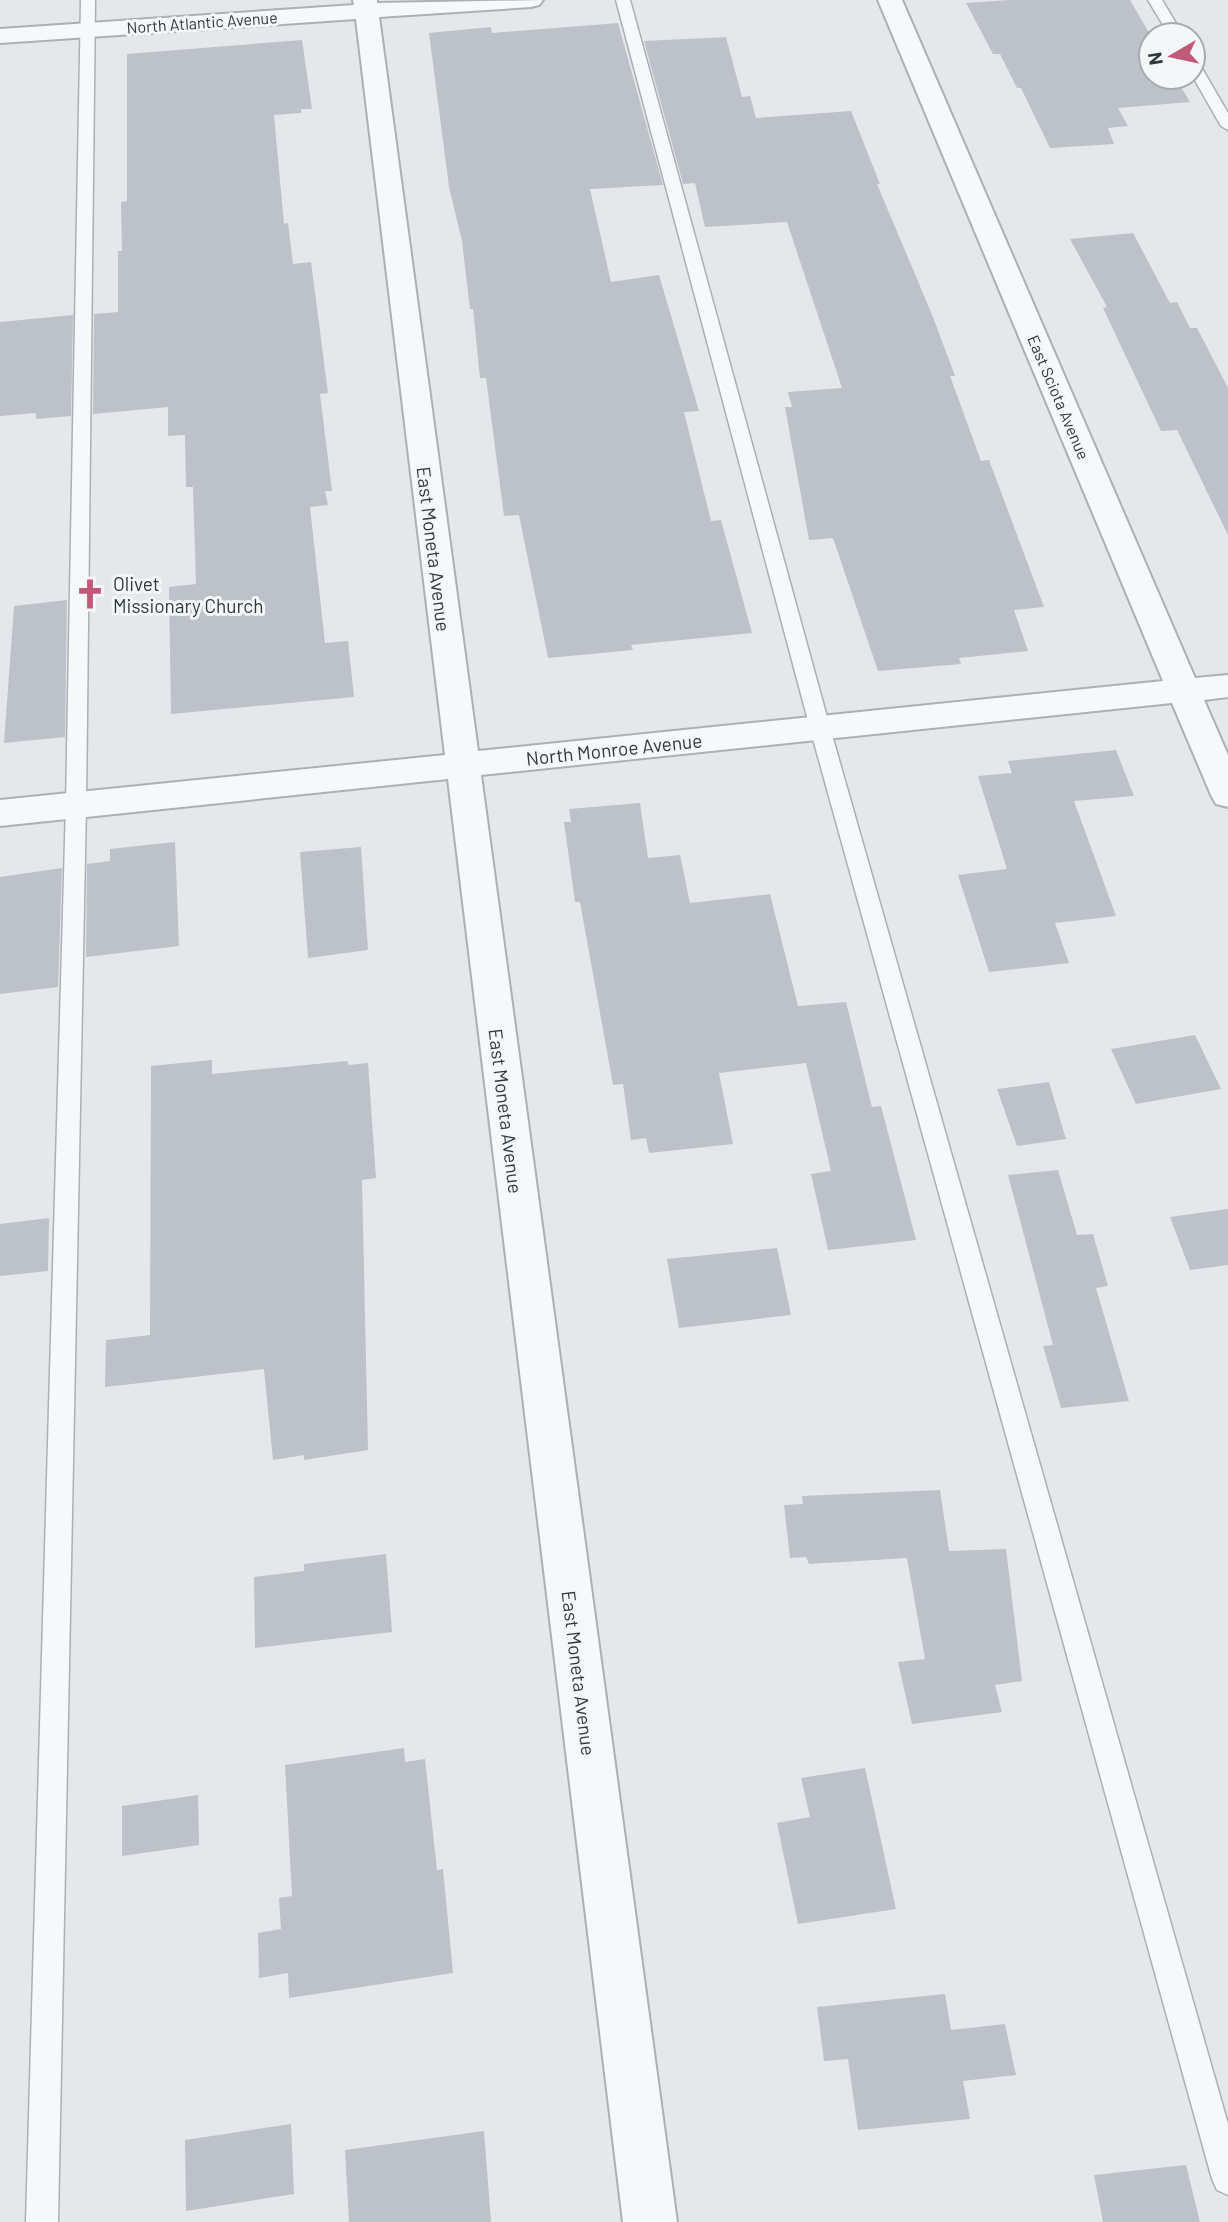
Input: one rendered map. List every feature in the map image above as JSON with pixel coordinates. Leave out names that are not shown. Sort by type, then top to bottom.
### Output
[{"type":"street","name":"North Atlantic Avenue","points":[[0,36],[366,5],[531,0]]},
{"type":"street","name":"East Sciota Avenue","points":[[890,0],[1228,795]]},
{"type":"street","name":"East Moneta Avenue","points":[[366,5],[461,764],[650,2222]]},
{"type":"street","name":"North Monroe Avenue","points":[[0,813],[1228,686]]},
{"type":"lane","points":[[42,2222],[76,805],[88,0]]},
{"type":"lane","points":[[623,0],[820,728],[1228,2179]]},
{"type":"lane","points":[[1155,0],[1168,21]]},
{"type":"lane","points":[[1207,89],[1228,126]]},
{"type":"building","points":[[1009,0],[1130,0],[1142,21],[1137,21],[1137,91],[1183,91],[1190,102],[1118,108],[1128,126],[1108,128],[1114,144],[1050,148],[1021,88],[1017,88],[1000,54],[993,54],[966,3]]},
{"type":"building","points":[[618,23],[663,185],[590,189],[611,282],[659,275],[699,411],[684,412],[711,521],[721,520],[752,633],[631,645],[633,650],[548,658],[519,515],[504,516],[486,378],[480,378],[462,241],[449,187],[429,33],[491,27],[492,33]]},
{"type":"building","points":[[726,37],[742,97],[750,96],[756,118],[851,111],[880,184],[877,184],[955,376],[950,376],[981,461],[989,460],[1044,607],[1014,610],[1028,651],[959,658],[961,664],[878,671],[833,538],[809,540],[785,407],[792,407],[788,392],[842,388],[787,222],[705,227],[695,183],[683,184],[644,41]]},
{"type":"building","points":[[302,40],[312,109],[301,109],[301,113],[274,115],[284,224],[288,223],[293,264],[311,262],[328,393],[320,394],[332,491],[325,491],[328,505],[310,507],[325,643],[348,641],[354,697],[171,714],[169,587],[196,584],[193,487],[186,487],[185,435],[168,436],[168,407],[93,414],[94,314],[118,312],[118,251],[122,251],[121,202],[127,201],[127,54]]},
{"type":"building","points":[[1133,233],[1170,303],[1177,302],[1190,328],[1197,328],[1228,388],[1228,535],[1177,430],[1161,431],[1103,308],[1107,307],[1070,239]]},
{"type":"building","points":[[73,315],[71,416],[36,419],[36,413],[0,416],[0,322]]},
{"type":"building","points":[[67,600],[65,737],[4,743],[14,606]]},
{"type":"building","points":[[1116,750],[1134,796],[1074,801],[1116,916],[1055,923],[1069,963],[989,972],[958,875],[1007,869],[978,776],[1012,773],[1008,761]]},
{"type":"building","points":[[640,803],[648,858],[680,855],[690,903],[770,894],[798,1006],[846,1002],[872,1107],[881,1106],[916,1240],[828,1250],[811,1174],[831,1171],[806,1063],[719,1073],[733,1144],[649,1153],[646,1138],[631,1140],[623,1084],[613,1085],[580,902],[575,902],[564,822],[571,822],[569,809]]},
{"type":"building","points":[[175,842],[179,946],[86,957],[87,864],[110,861],[110,849]]},
{"type":"building","points":[[361,847],[368,950],[308,958],[300,852]]},
{"type":"building","points":[[62,868],[58,987],[0,994],[0,877]]},
{"type":"building","points":[[1195,1035],[1221,1089],[1136,1104],[1111,1049]]},
{"type":"building","points":[[212,1060],[212,1074],[347,1061],[349,1065],[368,1063],[376,1178],[362,1180],[368,1450],[304,1460],[304,1455],[273,1460],[264,1369],[105,1387],[106,1340],[150,1335],[151,1066]]},
{"type":"building","points":[[1049,1082],[1066,1139],[1017,1146],[997,1089]]},
{"type":"building","points":[[1058,1170],[1077,1235],[1093,1234],[1108,1286],[1096,1288],[1129,1401],[1061,1408],[1043,1346],[1053,1345],[1008,1175]]},
{"type":"building","points":[[1228,1209],[1228,1265],[1190,1270],[1170,1217]]},
{"type":"building","points":[[49,1218],[48,1271],[0,1276],[0,1224]]},
{"type":"building","points":[[777,1248],[791,1315],[679,1328],[667,1259]]},
{"type":"building","points":[[940,1490],[949,1551],[1006,1549],[1022,1681],[995,1685],[1002,1712],[912,1724],[898,1662],[925,1659],[907,1558],[809,1564],[806,1557],[790,1558],[784,1505],[803,1504],[802,1496]]},
{"type":"building","points":[[386,1554],[392,1632],[255,1648],[254,1577],[304,1571],[304,1564]]},
{"type":"building","points":[[404,1748],[405,1762],[425,1759],[437,1870],[443,1869],[453,1973],[289,1998],[288,1973],[259,1978],[258,1933],[281,1929],[279,1898],[292,1896],[285,1765]]},
{"type":"building","points":[[865,1768],[896,1909],[798,1924],[777,1823],[810,1817],[801,1778]]},
{"type":"building","points":[[198,1795],[199,1845],[122,1856],[122,1806]]},
{"type":"building","points":[[945,1994],[951,2030],[1005,2024],[1016,2075],[963,2081],[970,2119],[858,2130],[848,2059],[824,2061],[817,2007]]},
{"type":"building","points":[[291,2124],[294,2194],[186,2211],[185,2140]]},
{"type":"building","points":[[484,2131],[491,2222],[349,2222],[345,2150]]},
{"type":"building","points":[[1186,2165],[1200,2222],[1103,2222],[1094,2175]]},
{"type":"place","name":"Olivet Missionary Church","points":[[90,594]]}]
